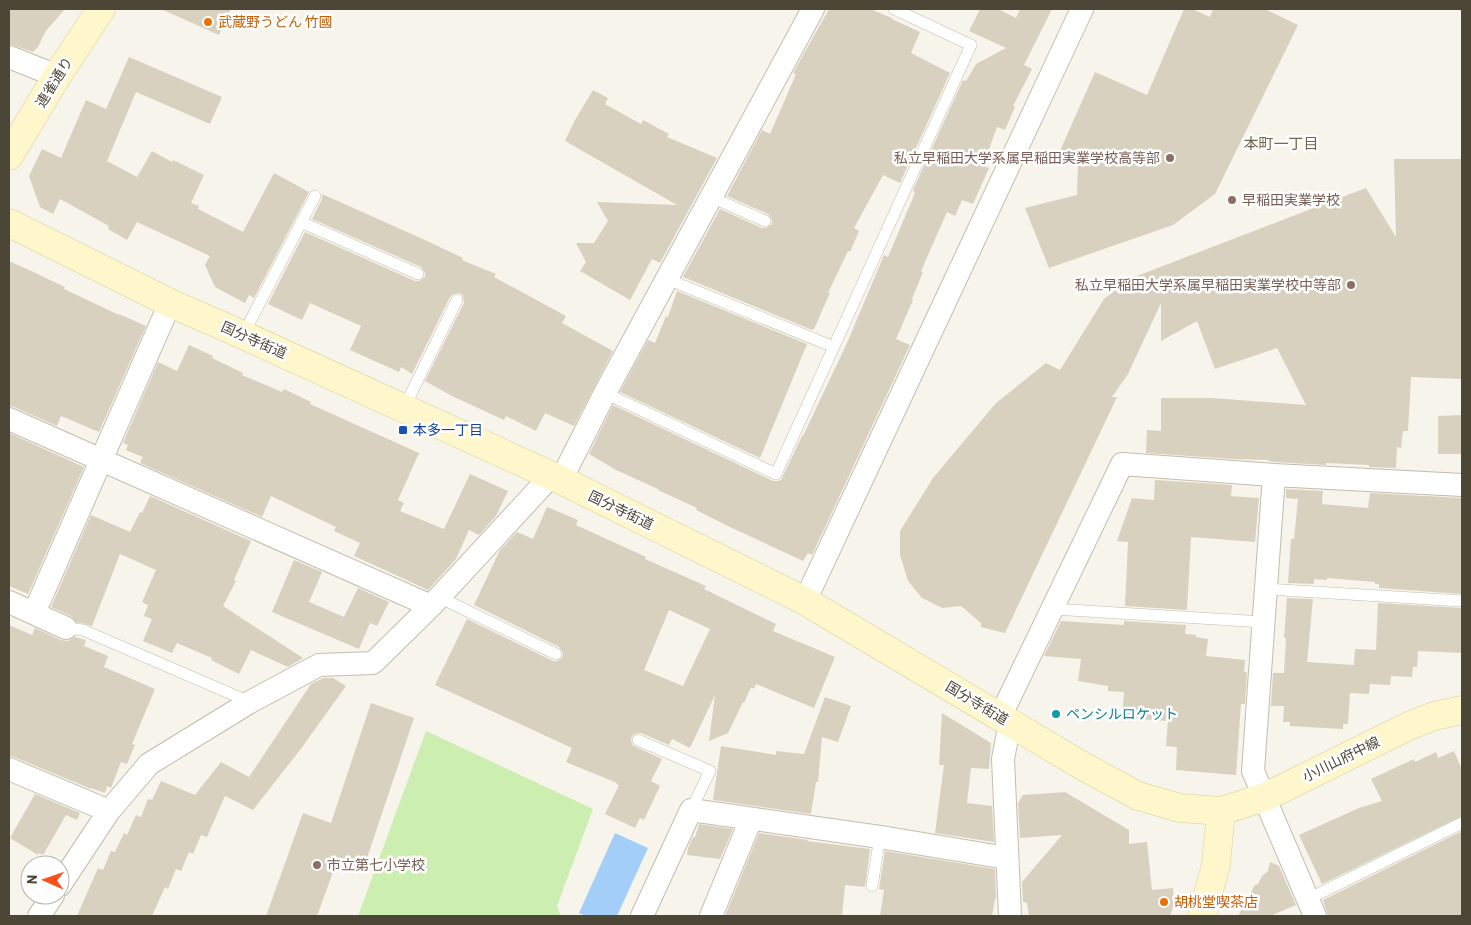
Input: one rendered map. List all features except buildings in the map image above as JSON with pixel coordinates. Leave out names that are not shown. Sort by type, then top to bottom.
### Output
[{"type":"main road","name":"連雀通り","points":[[9,156],[57,76],[101,9]]},
{"type":"main road","name":"国分寺街道","points":[[9,223],[170,303],[556,478],[805,601],[1081,765],[1138,796],[1180,808],[1221,811]]},
{"type":"main road","name":"小川山府中線","points":[[1221,811],[1265,797],[1409,726],[1434,716],[1462,710]]},
{"type":"main road","points":[[1202,916],[1216,865],[1221,811]]},
{"type":"street","points":[[70,870],[109,811],[149,764],[250,702],[319,666],[373,663],[556,478],[605,393],[813,9]]},
{"type":"street","points":[[805,601],[1082,9]]},
{"type":"street","points":[[9,57],[57,76]]},
{"type":"street","points":[[34,613],[170,303]]},
{"type":"street","points":[[9,419],[101,460],[435,601]]},
{"type":"street","points":[[1010,916],[1003,759],[1005,720],[1052,609],[1122,464],[1274,475],[1462,485]]},
{"type":"street","points":[[1274,475],[1253,771],[1311,908]]},
{"type":"street","points":[[9,602],[66,628]]},
{"type":"street","points":[[9,769],[109,811]]},
{"type":"street","points":[[642,916],[691,810],[880,837],[1007,858]]},
{"type":"street","points":[[711,916],[751,819]]},
{"type":"street","points":[[39,916],[47,905]]},
{"type":"lane","points":[[605,393],[776,474],[971,45],[894,9]]},
{"type":"lane","points":[[243,335],[315,196]]},
{"type":"lane","points":[[711,197],[765,221]]},
{"type":"lane","points":[[301,222],[418,274]]},
{"type":"lane","points":[[667,279],[834,347]]},
{"type":"lane","points":[[404,408],[456,300]]},
{"type":"lane","points":[[1266,589],[1462,602]]},
{"type":"lane","points":[[435,601],[556,654]]},
{"type":"lane","points":[[1052,609],[1264,622]]},
{"type":"lane","points":[[66,628],[83,630],[250,702]]},
{"type":"lane","points":[[638,740],[710,771],[691,810]]},
{"type":"lane","points":[[1311,908],[1462,823]]},
{"type":"lane","points":[[872,886],[880,837]]},
{"type":"green space","points":[[426,731],[593,809],[557,906],[561,916],[358,916]]},
{"type":"water","points":[[615,833],[648,848],[617,916],[586,916],[579,913]]},
{"type":"place","name":"武蔵野うどん 竹國","points":[[208,22]]},
{"type":"place","name":"私立早稲田大学系属早稲田実業学校高等部","points":[[1170,158]]},
{"type":"place","name":"早稲田実業学校","points":[[1232,200]]},
{"type":"place","name":"私立早稲田大学系属早稲田実業学校中等部","points":[[1351,285]]},
{"type":"place","name":"本多一丁目","points":[[403,430]]},
{"type":"place","name":"ペンシルロケット","points":[[1056,714]]},
{"type":"place","name":"市立第七小学校","points":[[317,865]]},
{"type":"place","name":"胡桃堂喫茶店","points":[[1164,902]]},
{"type":"district","name":"本町一丁目","points":[[1281,144]]}]
